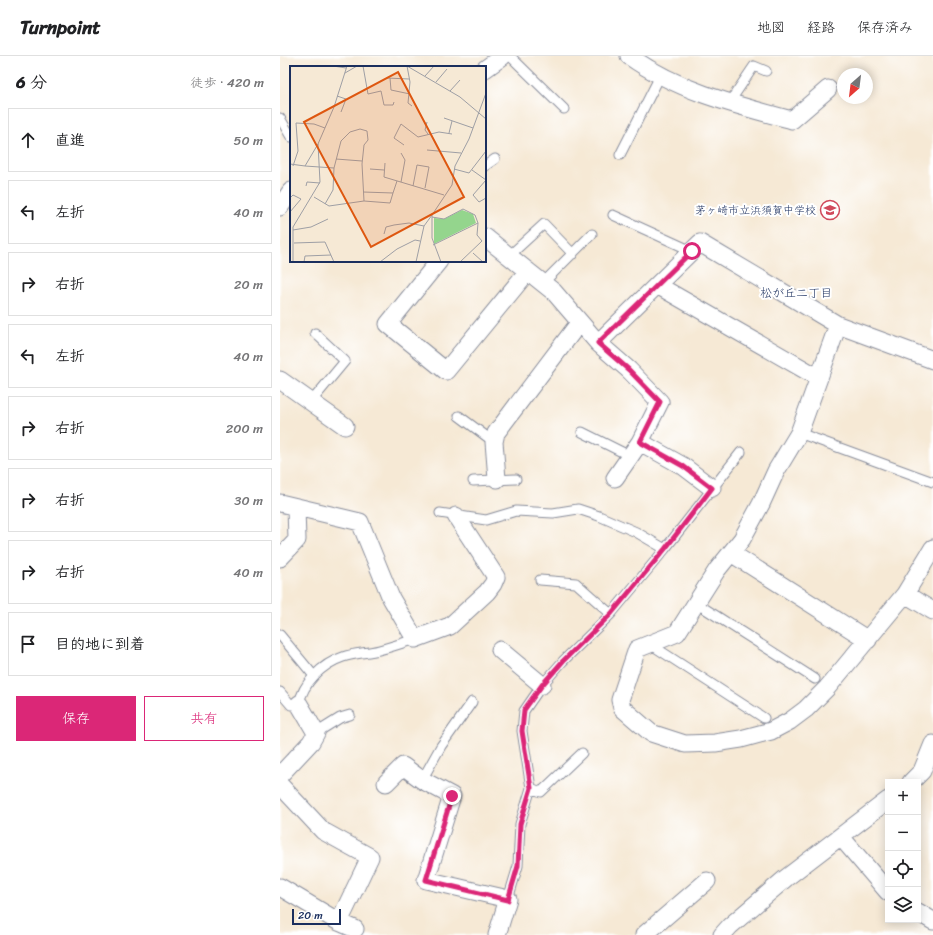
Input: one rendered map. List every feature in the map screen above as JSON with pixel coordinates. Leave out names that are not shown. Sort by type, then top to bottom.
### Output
[{"type":"street","points":[[486,68],[503,56]]},
{"type":"street","points":[[629,56],[660,76],[687,88],[743,108],[792,120],[828,89]]},
{"type":"street","points":[[280,207],[290,192]]},
{"type":"street","points":[[486,238],[554,292],[579,323],[598,343],[629,370],[660,402],[640,442],[615,478]]},
{"type":"street","points":[[598,343],[700,243],[838,325],[933,360]]},
{"type":"street","points":[[438,262],[388,324],[446,371],[528,271]]},
{"type":"street","points":[[657,285],[819,378]]},
{"type":"street","points":[[496,479],[494,442],[496,433],[579,323]]},
{"type":"street","points":[[838,325],[799,434],[776,471],[761,504],[742,539],[717,570],[677,633],[637,649],[620,700],[622,708],[651,733],[685,744],[715,743],[741,739],[771,731],[790,721],[806,709],[827,688],[868,640],[904,594],[933,548]]},
{"type":"street","points":[[280,380],[345,426]]},
{"type":"street","points":[[640,442],[683,466],[712,488]]},
{"type":"street","points":[[280,503],[360,522],[391,598],[415,639],[450,626],[493,584],[496,577],[456,516]]},
{"type":"street","points":[[280,558],[297,540],[296,508]]},
{"type":"street","points":[[731,553],[868,640]]},
{"type":"street","points":[[904,594],[933,610]]},
{"type":"street","points":[[500,650],[542,685]]},
{"type":"street","points":[[280,774],[312,742],[316,733],[299,704]]},
{"type":"street","points":[[922,772],[933,744]]},
{"type":"street","points":[[386,782],[403,766],[422,780],[452,796],[426,880],[508,900],[497,935]]},
{"type":"street","points":[[280,786],[323,831],[370,857],[339,922]]},
{"type":"street","points":[[722,935],[730,926],[786,878],[885,802]]},
{"type":"street","points":[[841,837],[885,888]]},
{"type":"street","points":[[644,935],[707,881]]},
{"type":"street","points":[[280,887],[339,922],[355,929]]},
{"type":"street","points":[[921,914],[933,921]]},
{"type":"lane","points":[[510,56],[564,109]]},
{"type":"lane","points":[[729,103],[754,66],[766,71]]},
{"type":"lane","points":[[620,155],[660,76]]},
{"type":"lane","points":[[280,118],[290,135]]},
{"type":"lane","points":[[486,165],[495,159]]},
{"type":"lane","points":[[613,215],[692,251]]},
{"type":"lane","points":[[509,256],[544,224],[572,254]]},
{"type":"lane","points":[[543,283],[592,234]]},
{"type":"lane","points":[[311,402],[345,361],[315,333]]},
{"type":"lane","points":[[459,416],[494,442]]},
{"type":"lane","points":[[582,432],[630,456]]},
{"type":"lane","points":[[799,434],[933,482]]},
{"type":"lane","points":[[508,900],[518,866],[520,824],[531,788],[522,731],[524,710],[542,685],[563,661],[611,614],[665,549],[741,452]]},
{"type":"lane","points":[[473,481],[516,479]]},
{"type":"lane","points":[[440,513],[486,520],[516,511],[553,513],[578,509],[599,516],[636,532],[665,549]]},
{"type":"lane","points":[[540,580],[576,583],[611,614]]},
{"type":"lane","points":[[696,603],[815,679]]},
{"type":"lane","points":[[280,635],[314,676]]},
{"type":"lane","points":[[280,692],[291,705],[299,704],[301,695],[314,676],[329,663],[344,656],[378,650],[415,639]]},
{"type":"lane","points":[[650,644],[764,718]]},
{"type":"lane","points":[[422,780],[441,746],[472,702]]},
{"type":"lane","points":[[316,733],[340,718],[350,714]]},
{"type":"lane","points":[[531,788],[541,792],[582,753]]},
{"type":"place","name":"茅ヶ崎市立浜須賀中学校","points":[[830,210]]},
{"type":"district","name":"松が丘二丁目","points":[[796,293]]},
{"type":"route","points":[[452,796],[426,880],[508,900],[518,866],[520,824],[531,788],[522,731],[524,710],[542,685],[563,661],[611,614],[665,549],[712,488],[683,466],[640,442],[660,402],[629,370],[598,343],[692,251]]}]
